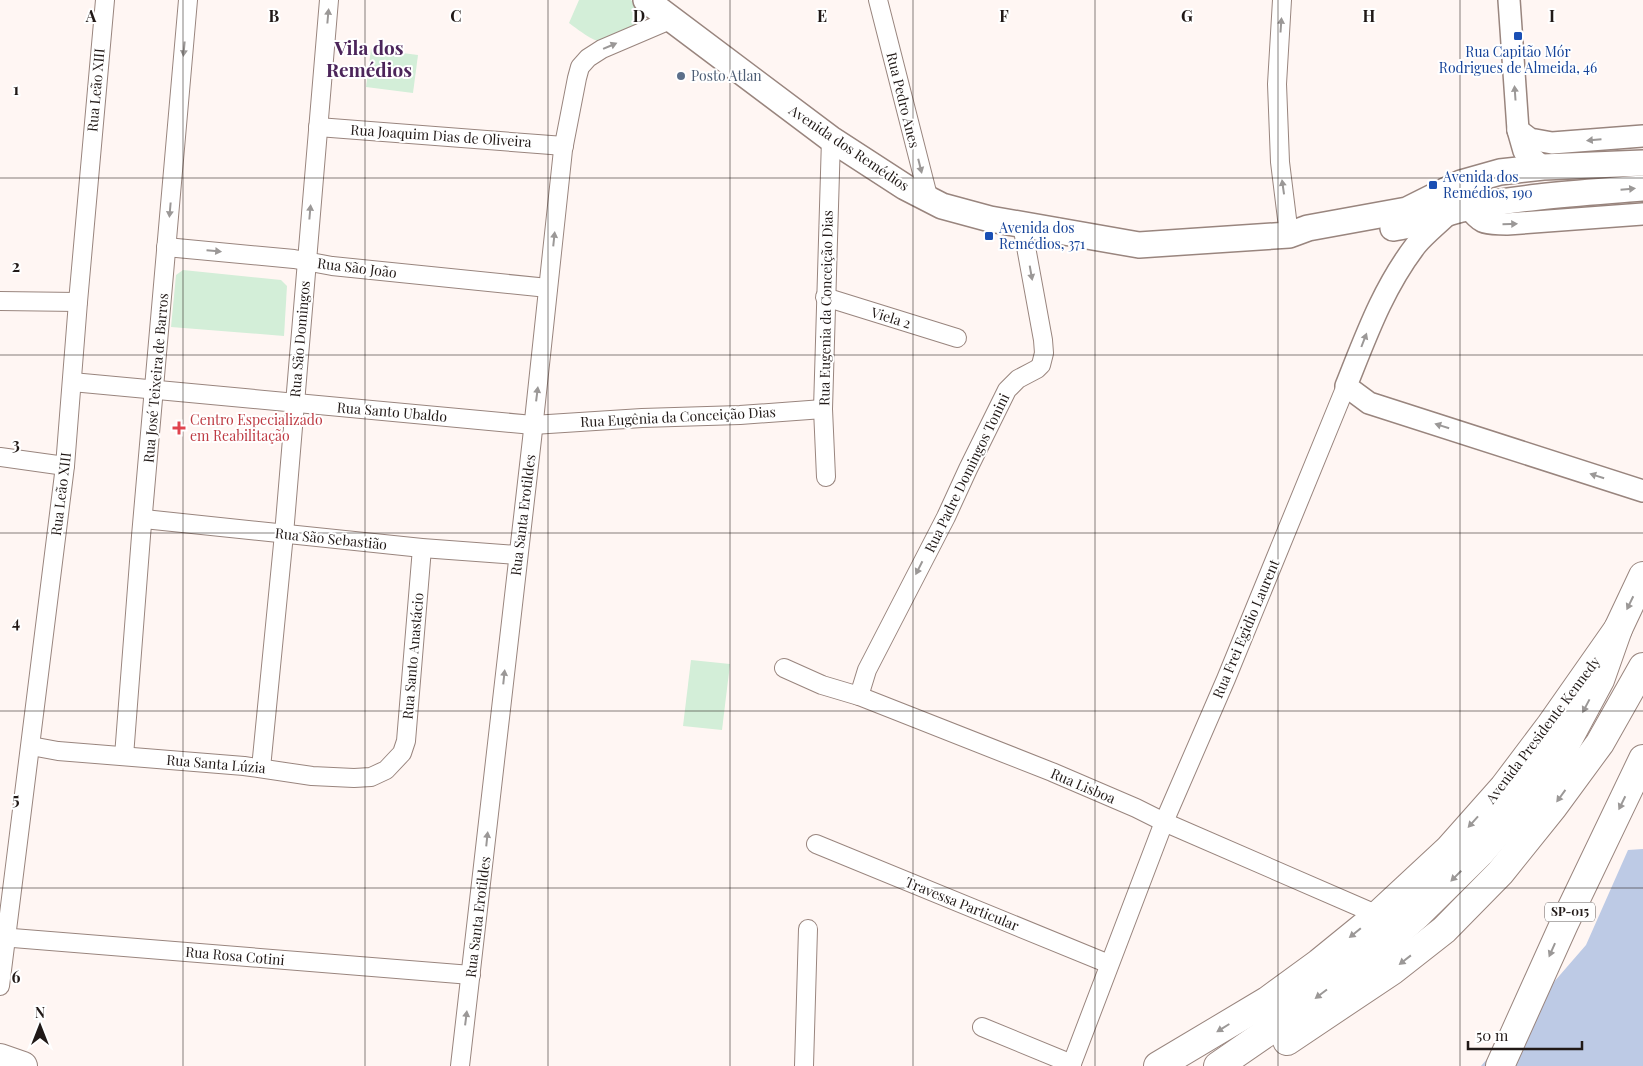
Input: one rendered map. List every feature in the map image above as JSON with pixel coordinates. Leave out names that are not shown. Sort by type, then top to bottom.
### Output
[{"type":"highway","points":[[1218,1066],[1318,997],[1372,955],[1417,915],[1480,853],[1531,794],[1562,751],[1600,680],[1618,629],[1643,576]]},
{"type":"highway","name":"Avenida Presidente Kennedy","points":[[1158,1066],[1268,1001],[1319,963],[1378,915],[1449,849],[1504,788],[1618,629]]},
{"type":"highway","points":[[1248,1066],[1393,970],[1444,930],[1500,873],[1553,807],[1600,743],[1643,666]]},
{"type":"highway","name":"SP-015","points":[[1500,1066],[1564,924],[1643,759]]},
{"type":"highway","points":[[0,1058],[23,1066]]},
{"type":"main road","name":"Avenida dos Remédios","points":[[646,0],[670,20],[831,139],[905,187],[929,200],[942,206],[990,220],[1138,245],[1290,235],[1308,228],[1407,210],[1461,183],[1500,172],[1643,163]]},
{"type":"main road","name":"Avenida dos Remédios","points":[[1290,235],[1309,241],[1408,226],[1460,209],[1523,199],[1643,188]]},
{"type":"street","name":"Rua Leão XIII","points":[[0,986],[3,937],[31,746],[65,466],[105,0]]},
{"type":"street","name":"Rua José Teixeira de Barros","points":[[124,756],[188,0]]},
{"type":"street","name":"Rua São Domingos","points":[[261,768],[284,534],[329,0]]},
{"type":"street","name":"Rua Pedro Anes","points":[[878,0],[929,200]]},
{"type":"street","points":[[1282,0],[1277,94],[1280,162],[1290,235]]},
{"type":"street","points":[[1509,0],[1518,130],[1524,151],[1542,168]]},
{"type":"street","name":"Rua Santa Erotildes","points":[[460,1066],[564,146],[580,67],[588,58],[602,50],[670,20]]},
{"type":"street","name":"Rua Joaquim Dias de Oliveira","points":[[318,127],[564,146]]},
{"type":"street","points":[[1518,130],[1530,139],[1552,143],[1643,136]]},
{"type":"street","name":"Rua Eugenia da Conceição Dias","points":[[826,477],[823,408],[831,139]]},
{"type":"street","points":[[1460,209],[1486,223],[1507,224],[1643,214]]},
{"type":"street","name":"Rua Frei Egidio Laurent","points":[[1072,1065],[1164,822],[1226,679],[1370,323],[1388,287],[1417,244],[1460,209]]},
{"type":"street","name":"Rua Padre Domingos Tonini","points":[[859,696],[867,670],[946,517],[1007,390],[1018,379],[1037,369],[1043,359],[1043,340],[1022,225]]},
{"type":"street","name":"Rua São João","points":[[166,247],[548,288]]},
{"type":"street","name":"Viela 2","points":[[826,297],[956,338]]},
{"type":"street","points":[[0,301],[78,302]]},
{"type":"street","name":"Rua Santo Ubaldo","points":[[72,382],[533,425]]},
{"type":"street","points":[[1346,386],[1369,403],[1643,491]]},
{"type":"street","name":"Rua Eugênia da Conceição Dias","points":[[533,425],[642,418],[740,415],[823,408]]},
{"type":"street","points":[[0,456],[65,466]]},
{"type":"street","name":"Rua São Sebastião","points":[[144,519],[422,548],[518,555]]},
{"type":"street","name":"Rua Santo Anastácio","points":[[396,761],[406,741],[422,548]]},
{"type":"street","name":"Rua Lisboa","points":[[784,668],[822,685],[859,696],[1052,772],[1378,915]]},
{"type":"street","name":"Rua Santa Lúzia","points":[[31,746],[42,749],[261,768],[312,776],[354,778],[371,777],[386,770],[396,761]]},
{"type":"street","name":"Travessa Particular","points":[[816,844],[1109,964]]},
{"type":"street","points":[[804,1066],[808,929]]},
{"type":"street","name":"Rua Rosa Cotini","points":[[3,937],[471,975]]},
{"type":"street","points":[[982,1027],[1072,1065]]},
{"type":"green space","points":[[579,0],[631,0],[637,9],[638,17],[636,24],[632,30],[617,39],[608,41],[596,40],[569,23]]},
{"type":"green space","points":[[371,49],[418,55],[413,93],[366,87]]},
{"type":"green space","points":[[183,270],[281,280],[287,286],[284,336],[171,327],[176,275]]},
{"type":"green space","points":[[691,660],[730,664],[722,730],[683,726]]},
{"type":"water","points":[[1643,849],[1643,1066],[1481,1066],[1586,945],[1628,850]]},
{"type":"place","name":"Rua Capitão Mór Rodrigues de Almeida, 46","points":[[1518,36]]},
{"type":"place","name":"Posto Atlan","points":[[681,76]]},
{"type":"place","name":"Avenida dos Remédios, 190","points":[[1433,185]]},
{"type":"place","name":"Avenida dos Remédios, 371","points":[[989,236]]},
{"type":"place","name":"Centro Especializado em Reabilitação","points":[[179,428]]},
{"type":"district","name":"Vila dos Remédios","points":[[369,59]]}]
